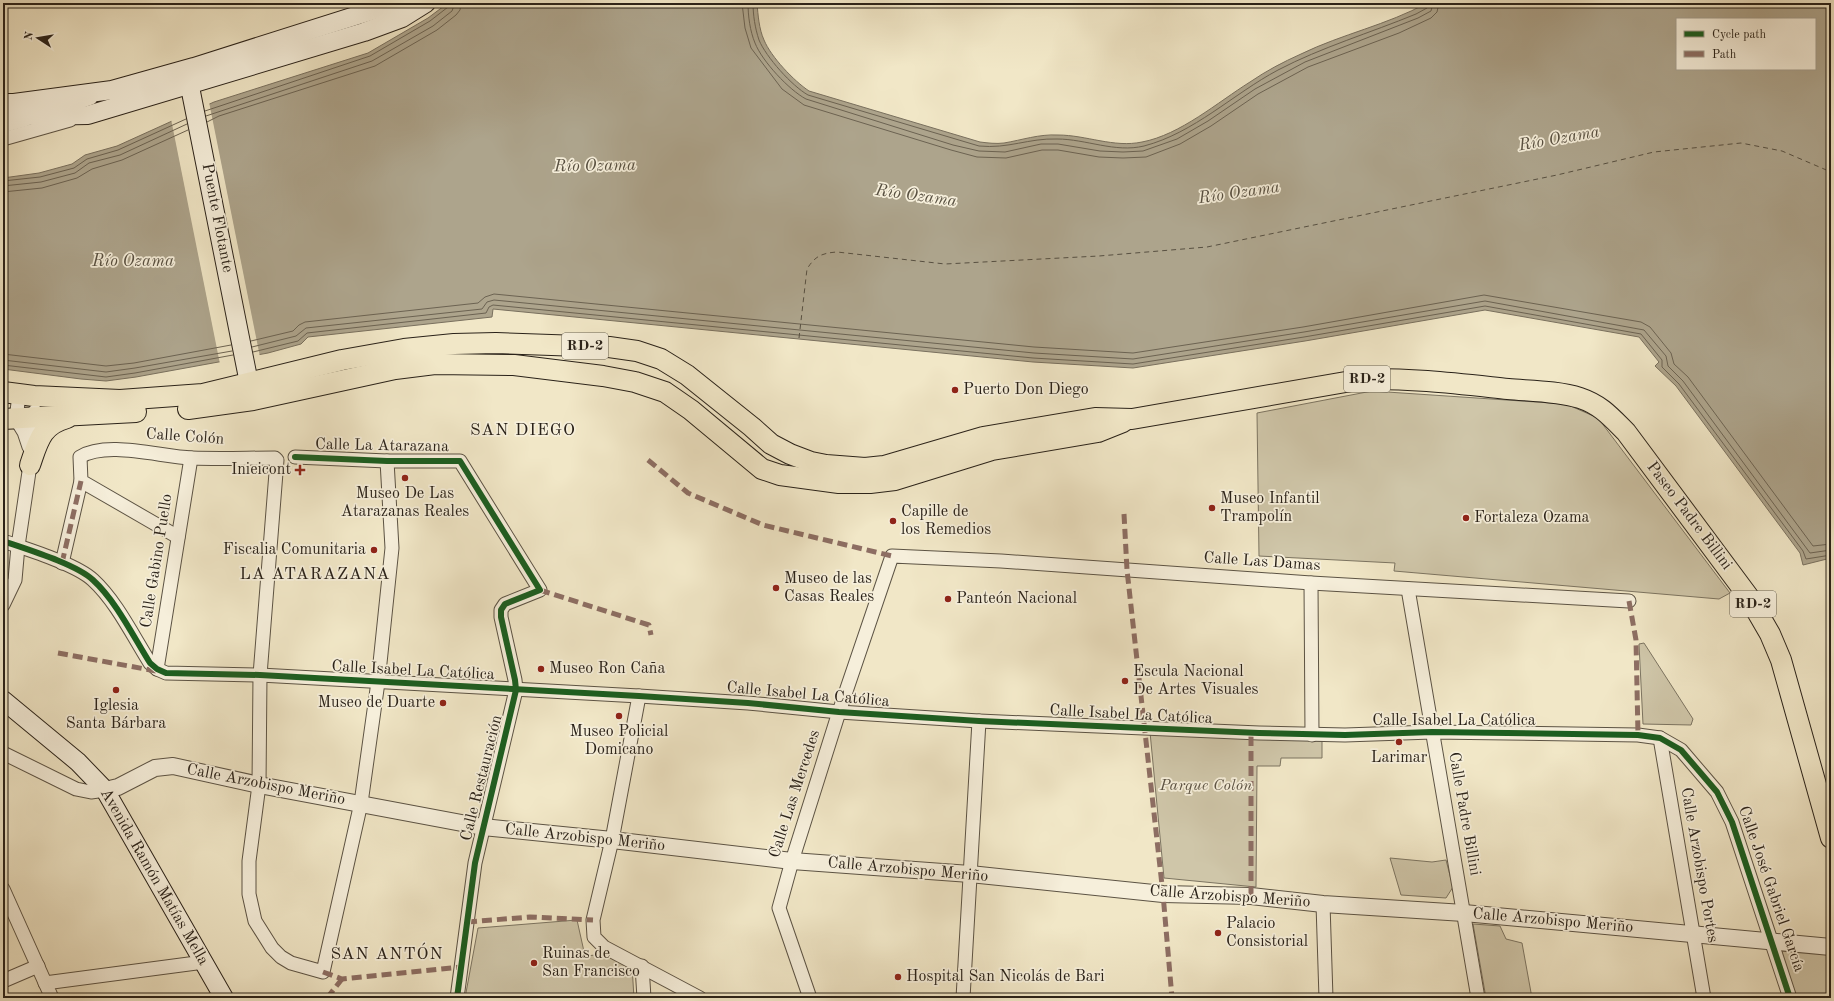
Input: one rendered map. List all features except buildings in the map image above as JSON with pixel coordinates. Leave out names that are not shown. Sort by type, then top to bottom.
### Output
[{"type":"main road","points":[[3,115],[88,115],[358,9],[396,3]]},
{"type":"main road","points":[[3,103],[14,103],[112,90],[188,76],[364,32],[402,18],[426,3]]},
{"type":"main road","name":"Puente Flotante","points":[[188,76],[250,383]]},
{"type":"main road","name":"RD-2","points":[[19,395],[120,400],[203,394],[342,360],[422,346],[496,343],[609,347],[637,351],[661,359],[687,375],[771,444],[790,454],[811,462],[826,465],[864,468],[884,466],[903,462],[983,437],[1095,418],[1132,419]]},
{"type":"main road","name":"RD-2","points":[[18,419],[198,408],[250,383],[435,364],[514,365],[603,376],[635,382],[665,392],[691,410],[762,468],[780,475],[839,483],[870,483],[895,480],[986,452],[1098,432],[1132,419]]},
{"type":"main road","name":"Paseo Padre Billini","points":[[1132,419],[1363,379],[1389,379],[1554,393],[1580,398],[1602,408],[1626,432],[1692,519],[1748,596],[1770,634],[1780,660],[1831,838]]},
{"type":"main road","points":[[30,458],[40,436],[49,426],[60,420],[76,416]]},
{"type":"main road","name":"Avenida Ramón Matías Mella","points":[[3,700],[78,762],[106,790],[224,998]]},
{"type":"street","points":[[3,126],[66,108],[112,90]]},
{"type":"street","points":[[3,139],[88,115]]},
{"type":"street","points":[[19,395],[18,419],[30,458]]},
{"type":"street","points":[[3,605],[15,580],[30,458],[24,432],[18,419],[19,395]]},
{"type":"street","name":"Calle Colón","points":[[81,481],[80,456],[94,451],[127,450],[191,458],[275,458],[278,460],[260,675]]},
{"type":"street","name":"Calle La Atarazana","points":[[295,457],[387,461],[460,461],[540,590]]},
{"type":"street","name":"Calle Gabino Puello","points":[[157,669],[191,458]]},
{"type":"street","points":[[260,675],[259,785],[249,861],[249,894],[255,921],[272,948],[281,957],[291,963],[323,972],[361,803],[378,682],[392,548],[387,461]]},
{"type":"street","points":[[62,563],[81,481],[178,537]]},
{"type":"street","points":[[3,541],[62,563],[92,579],[109,598],[150,663],[157,669]]},
{"type":"street","name":"Calle Las Damas","points":[[892,556],[1001,561],[1311,582],[1629,601]]},
{"type":"street","name":"Calle Las Mercedes","points":[[810,998],[779,908],[792,861],[839,712],[892,556]]},
{"type":"street","points":[[1311,582],[1312,735]]},
{"type":"street","name":"Calle Padre Billini","points":[[1408,588],[1478,998]]},
{"type":"street","name":"Calle Restauración","points":[[457,998],[475,863],[516,690],[500,617],[501,610],[505,604],[540,590]]},
{"type":"street","name":"Calle Isabel La Católica","points":[[157,669],[166,673],[260,675],[640,696],[748,703],[839,712],[979,720],[1312,735],[1432,732],[1638,735],[1663,740]]},
{"type":"street","points":[[640,696],[612,840],[593,920],[594,937],[604,946],[700,998]]},
{"type":"street","points":[[963,998],[979,720]]},
{"type":"street","name":"Calle Arzobispo Portes","points":[[1663,740],[1704,998]]},
{"type":"street","name":"Calle José Gabriel García","points":[[1663,740],[1681,750],[1716,792],[1732,822],[1790,998]]},
{"type":"street","name":"Calle Arzobispo Meriño","points":[[3,753],[76,789],[91,792],[118,787],[155,768],[173,766],[259,785],[361,803],[438,820],[483,827],[792,861],[970,874],[1163,894],[1251,896],[1323,904],[1464,913],[1831,946]]},
{"type":"street","points":[[3,889],[52,998]]},
{"type":"street","points":[[1323,904],[1326,998]]},
{"type":"street","points":[[45,983],[204,962]]},
{"type":"street","points":[[3,981],[38,966]]},
{"type":"street","points":[[642,966],[644,998]]},
{"type":"green space","name":"Fortaleza Ozama","points":[[1372,391],[1566,404],[1598,418],[1730,593],[1719,599],[1394,571],[1395,563],[1259,556],[1257,413]]},
{"type":"green space","points":[[1644,643],[1693,719],[1691,725],[1643,724],[1639,644]]},
{"type":"green space","name":"Parque Colón","points":[[1150,732],[1322,741],[1322,758],[1281,758],[1280,766],[1257,766],[1256,887],[1164,878]]},
{"type":"green space","points":[[1390,858],[1432,862],[1446,860],[1453,887],[1446,898],[1401,895]]},
{"type":"green space","points":[[577,920],[585,956],[606,954],[632,966],[634,998],[465,998],[478,928]]},
{"type":"green space","points":[[1473,924],[1500,926],[1506,939],[1522,943],[1532,998],[1486,998]]},
{"type":"green space","points":[[1776,947],[1831,952],[1831,998],[1794,998]]},
{"type":"water","name":"Río Ozama","points":[[448,3],[757,3],[761,31],[767,47],[784,68],[809,91],[980,142],[1004,143],[1037,136],[1051,135],[1132,143],[1156,138],[1184,125],[1262,74],[1294,57],[1332,41],[1380,24],[1427,3],[1831,3],[1831,558],[1803,565],[1800,553],[1676,386],[1655,366],[1659,362],[1639,337],[1485,310],[1305,341],[1133,368],[1033,362],[493,309],[492,317],[308,337],[301,344],[268,353],[106,381],[3,369],[3,178],[39,173],[72,164],[85,155],[117,146],[214,102],[368,53],[428,18]]},
{"type":"pier","points":[[209,102],[260,357],[220,364],[171,119]]},
{"type":"ferry route","points":[[799,338],[807,269],[816,258],[823,254],[832,252],[945,264],[1099,256],[1207,247],[1557,175],[1654,152],[1741,143],[1782,151],[1831,172]]},
{"type":"marked path","points":[[648,460],[688,493],[763,525],[892,556]]},
{"type":"marked path","points":[[62,563],[81,481]]},
{"type":"marked path","points":[[1124,514],[1127,570],[1163,894],[1172,998]]},
{"type":"marked path","points":[[540,590],[649,625],[651,635]]},
{"type":"marked path","points":[[1629,601],[1636,640],[1638,735]]},
{"type":"marked path","points":[[58,653],[156,671]]},
{"type":"marked path","points":[[1251,733],[1251,896]]},
{"type":"marked path","points":[[467,922],[530,917],[593,920]]},
{"type":"marked path","points":[[323,972],[342,979],[461,967]]},
{"type":"marked path","points":[[327,998],[342,979]]},
{"type":"cycle path","points":[[295,457],[387,461],[460,461],[540,590],[505,604],[501,610],[501,617],[516,690],[475,863],[457,998]]},
{"type":"cycle path","points":[[3,541],[75,568],[93,580],[117,608],[150,663],[157,669],[166,673],[260,675],[639,696],[748,703],[839,712],[979,721],[1259,733],[1345,735],[1432,732],[1638,735],[1660,738],[1681,750],[1717,792],[1732,822],[1790,998]]},
{"type":"place","name":"Puerto Don Diego","points":[[955,390]]},
{"type":"place","name":"Inieicont","points":[[300,470]]},
{"type":"place","name":"Museo De Las Atarazanas Reales","points":[[405,478]]},
{"type":"place","name":"Museo Infantil Trampolín","points":[[1212,508]]},
{"type":"place","name":"Fortaleza Ozama","points":[[1466,518]]},
{"type":"place","name":"Capille de los Remedios","points":[[893,521]]},
{"type":"place","name":"Fiscalia Comunitaria","points":[[374,550]]},
{"type":"place","name":"Museo de las Casas Reales","points":[[776,588]]},
{"type":"place","name":"Panteón Nacional","points":[[948,599]]},
{"type":"place","name":"Museo Ron Caña","points":[[541,669]]},
{"type":"place","name":"Escula Nacional De Artes Visuales","points":[[1125,681]]},
{"type":"place","name":"Iglesia Santa Bárbara","points":[[116,690]]},
{"type":"place","name":"Museo de Duarte","points":[[443,703]]},
{"type":"place","name":"Museo Policial Domicano","points":[[619,716]]},
{"type":"place","name":"Larimar","points":[[1399,742]]},
{"type":"place","name":"Palacio Consistorial","points":[[1218,933]]},
{"type":"place","name":"Ruinas de San Francisco","points":[[534,963]]},
{"type":"place","name":"Hospital San Nicolás de Bari","points":[[898,977]]},
{"type":"district","name":"SAN DIEGO","points":[[523,430]]},
{"type":"district","name":"LA ATARAZANA","points":[[315,574]]},
{"type":"district","name":"SAN ANTÓN","points":[[387,954]]}]
